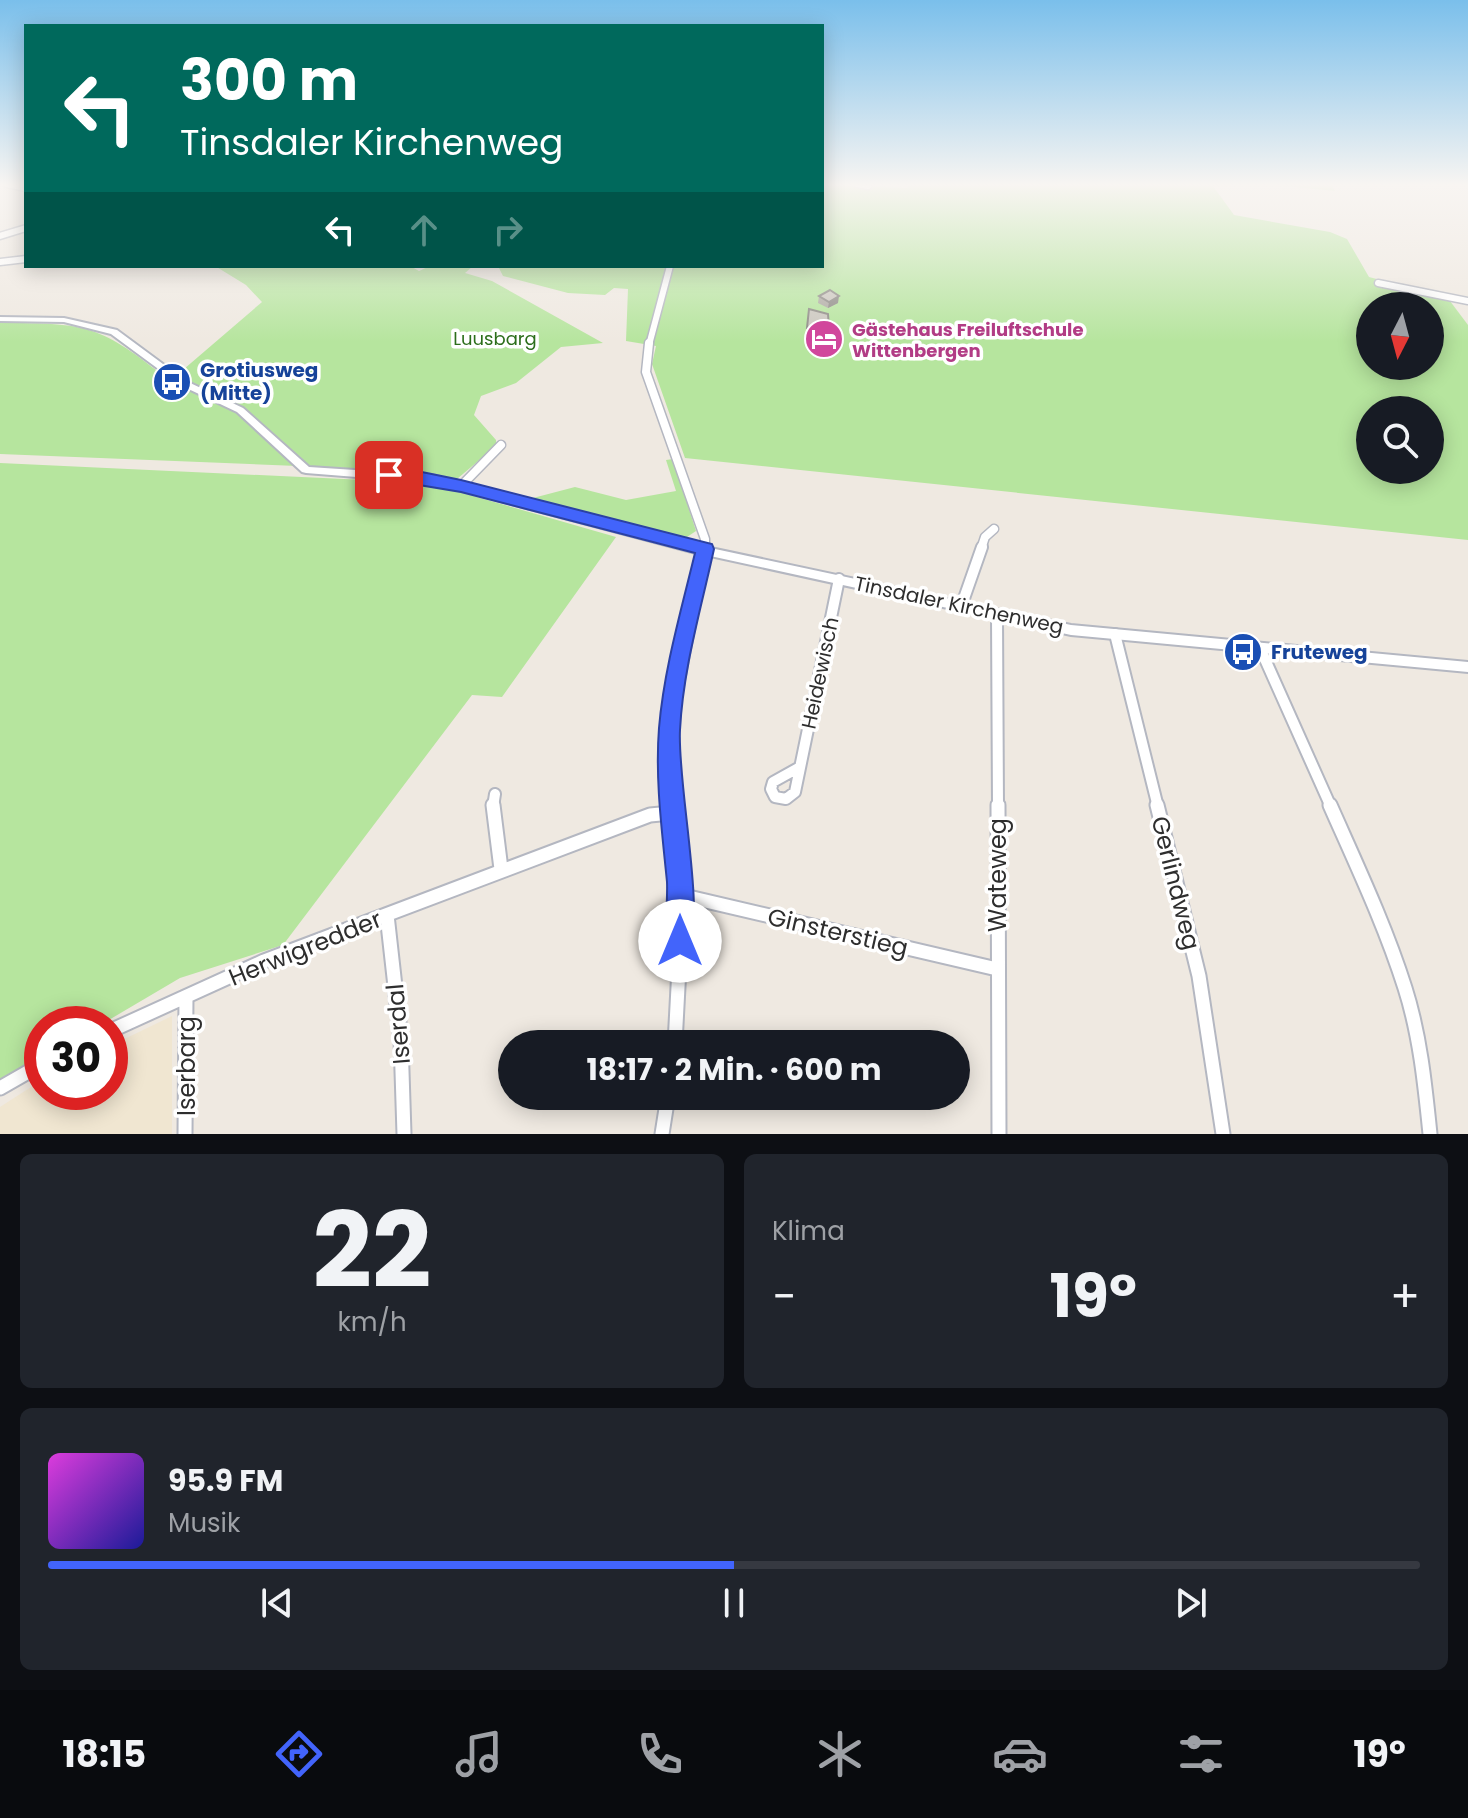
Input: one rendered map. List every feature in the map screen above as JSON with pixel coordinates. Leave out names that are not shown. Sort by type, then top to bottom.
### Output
[{"type":"street","points":[[0,262],[24,259]]},
{"type":"street","points":[[669,268],[649,343],[646,372],[705,539],[672,703],[669,772],[680,895],[675,1030]]},
{"type":"street","points":[[1378,283],[1468,301]]},
{"type":"street","name":"Tinsdaler Kirchenweg","points":[[0,319],[64,320],[114,332],[183,383],[240,410],[306,470],[417,476],[705,549],[997,616],[1115,634],[1468,667]]},
{"type":"street","points":[[461,486],[483,460],[501,445]]},
{"type":"street","points":[[961,607],[985,537],[994,529]]},
{"type":"street","name":"Heidewisch","points":[[800,767],[839,579]]},
{"type":"street","name":"Wateweg","points":[[997,616],[999,1134]]},
{"type":"street","name":"Gerlindweg","points":[[1115,634],[1199,976],[1223,1134]]},
{"type":"street","points":[[1260,648],[1385,929],[1406,991],[1422,1062],[1430,1134]]},
{"type":"street","points":[[495,794],[492,813],[501,869]]},
{"type":"street","name":"Herwigredder","points":[[128,1023],[264,961],[501,869],[650,815],[671,813]]},
{"type":"street","name":"Ginsterstieg","points":[[680,895],[997,969]]},
{"type":"street","name":"Iserdal","points":[[387,915],[401,1040],[404,1134]]},
{"type":"street","name":"Iserbarg","points":[[185,1134],[186,997]]},
{"type":"street","points":[[0,1088],[24,1074]]},
{"type":"street","points":[[662,1134],[666,1110]]},
{"type":"shaded area","points":[[172,1016],[172,1134],[0,1134],[0,1107],[24,1092],[24,1110],[128,1110],[128,1037]]},
{"type":"green space","points":[[824,237],[1342,237],[1347,239],[1369,277],[1428,292],[1356,292],[1356,380],[1444,380],[1444,296],[1468,325],[1468,540],[685,458],[652,364],[656,346],[626,341],[628,289],[614,288],[605,295],[568,293],[503,276],[499,268],[824,268]]},
{"type":"green space","name":"Luusbarg","points":[[218,268],[414,268],[419,271],[426,268],[471,268],[465,273],[492,281],[603,343],[561,347],[516,383],[481,396],[474,415],[496,440],[496,446],[457,479],[421,471],[0,454],[0,323],[54,324],[92,331],[126,348],[170,381],[262,302],[246,285]]},
{"type":"green space","points":[[673,459],[696,531],[684,539],[533,498],[575,487],[626,500],[676,491],[666,460]]},
{"type":"green space","points":[[0,463],[408,482],[442,487],[616,537],[502,697],[472,695],[283,945],[180,978],[128,1009],[128,1006],[24,1006],[24,1070],[0,1084]]},
{"type":"building","points":[[830,290],[839,296],[829,302],[819,296]]},
{"type":"building","points":[[809,309],[828,314],[829,327],[807,328]]},
{"type":"place","name":"Gästehaus Freiluftschule Wittenbergen","points":[[824,339]]},
{"type":"place","name":"Grotiusweg (Mitte)","points":[[172,382]]},
{"type":"place","name":"Fruteweg","points":[[1243,652]]},
{"type":"route","points":[[389,475],[432,479],[705,549],[680,655],[670,728],[669,772],[680,895],[680,941]]}]
